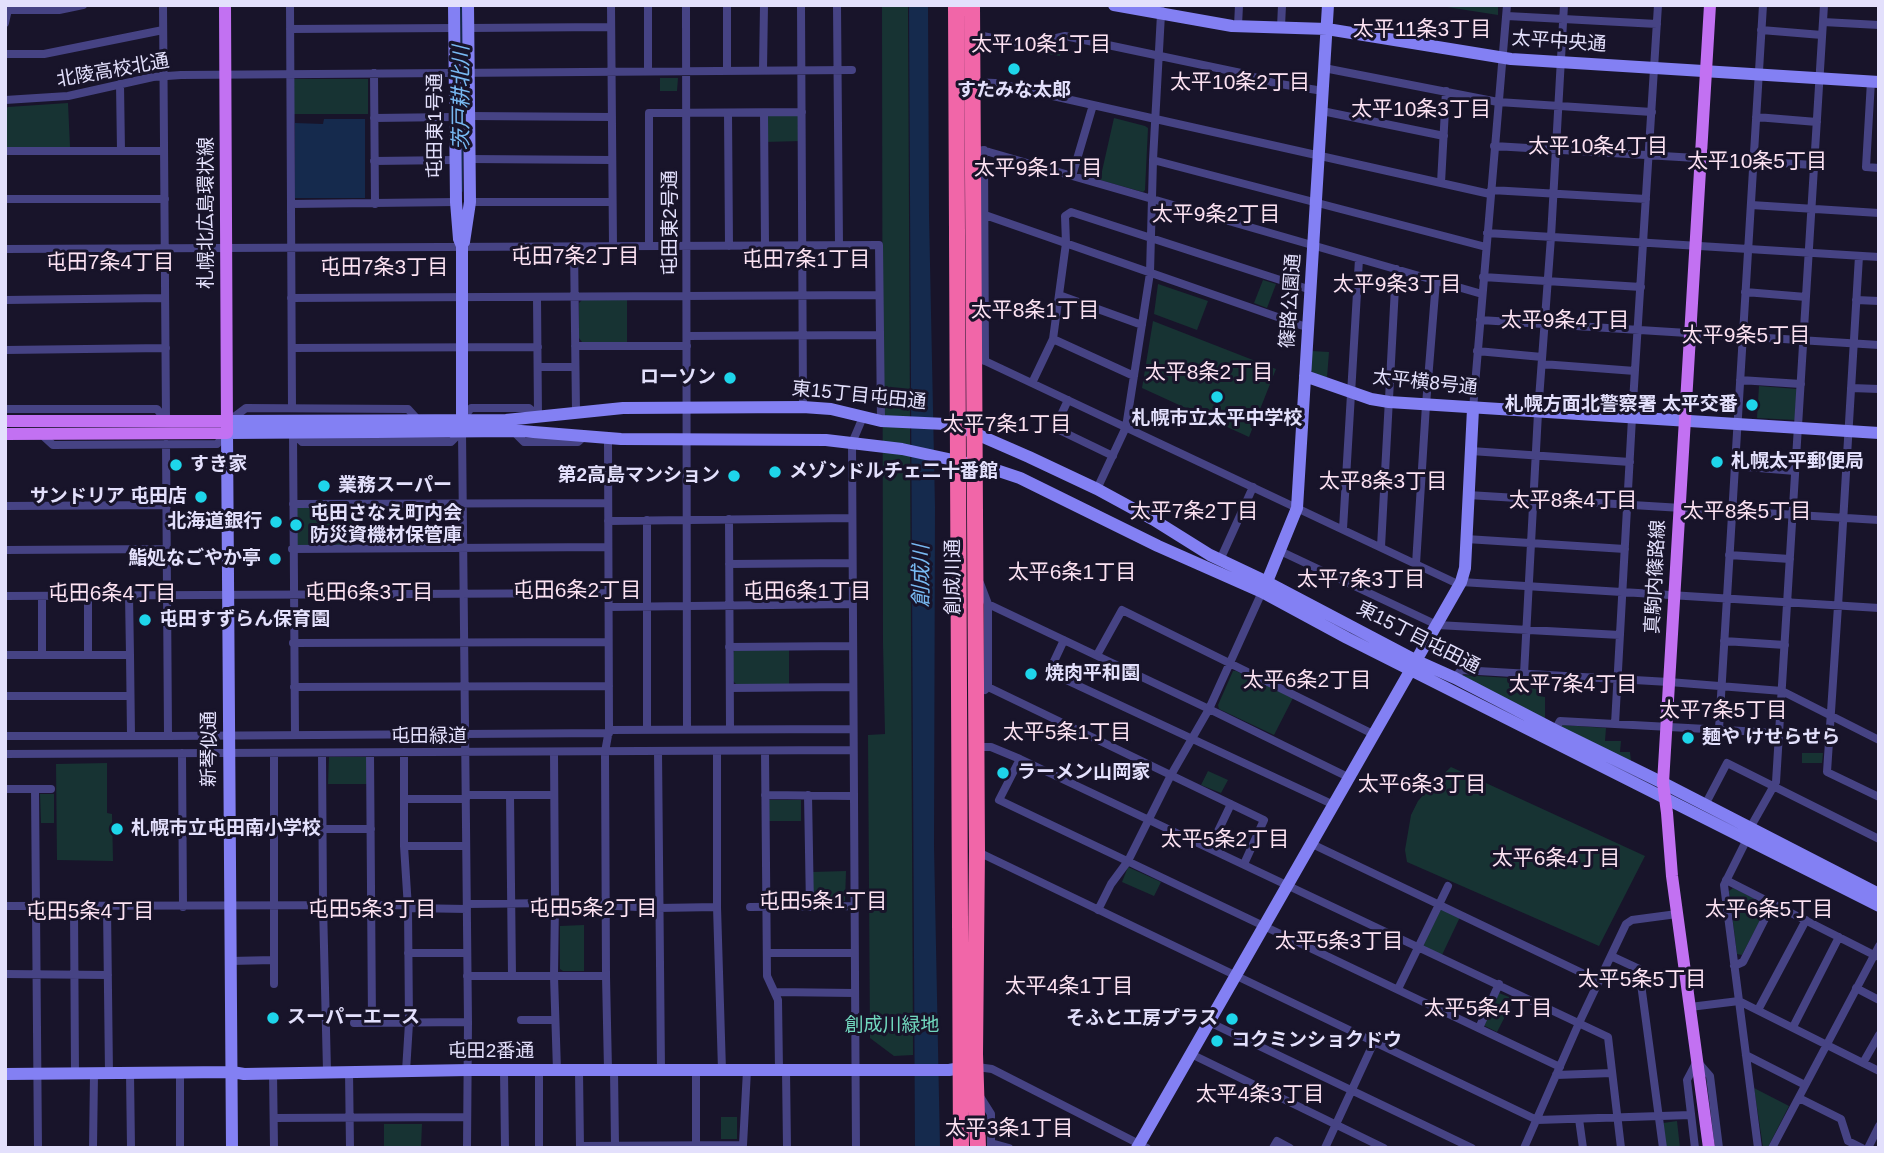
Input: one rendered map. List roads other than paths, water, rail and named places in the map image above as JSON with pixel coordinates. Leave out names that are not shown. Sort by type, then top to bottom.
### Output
[{"type":"highway","name":"創成川通","points":[[956,5],[965,82],[978,150],[980,360],[975,433],[967,462],[959,747],[961,1148]]},
{"type":"highway","name":"創成川通","points":[[972,5],[972,34],[965,82],[958,426],[967,462],[975,571],[977,851],[960,1068],[977,1092],[987,1146]]},
{"type":"main road","name":"札幌北広島環状線","points":[[225,5],[227,427]]},
{"type":"main road","name":"真駒内篠路線","points":[[1709,1148],[1677,914],[1663,783],[1710,5]]},
{"type":"main road","points":[[5,421],[166,421],[227,427]]},
{"type":"main road","points":[[5,434],[227,427]]},
{"type":"street","points":[[5,23],[7,9],[59,10],[83,5]]},
{"type":"street","points":[[163,5],[166,421]]},
{"type":"street","points":[[290,5],[292,408]]},
{"type":"street","name":"屯田東1号通","points":[[454,5],[454,28],[469,116],[470,202],[466,239],[462,246]]},
{"type":"street","name":"屯田東1号通","points":[[462,426],[462,246],[456,202],[455,117],[468,29],[468,5]]},
{"type":"street","points":[[611,5],[613,246]]},
{"type":"street","points":[[648,5],[648,71]]},
{"type":"street","name":"屯田東2号通","points":[[686,5],[687,729]]},
{"type":"street","points":[[727,5],[727,71]]},
{"type":"street","points":[[763,70],[764,5]]},
{"type":"street","points":[[801,5],[803,407]]},
{"type":"street","points":[[837,5],[839,245]]},
{"type":"street","name":"太平中央通","points":[[1114,5],[1160,10],[1238,26],[1327,29],[1502,57],[1875,81]]},
{"type":"street","points":[[1238,26],[1239,5]]},
{"type":"street","points":[[1280,27],[1282,5]]},
{"type":"street","name":"篠路公園通","points":[[1265,587],[1297,508],[1328,5]]},
{"type":"street","points":[[960,1068],[992,1069],[1141,1147],[1209,1022],[1461,584],[1465,568],[1477,351],[1507,5]]},
{"type":"street","points":[[1524,674],[1564,5]]},
{"type":"street","points":[[1615,724],[1658,5]]},
{"type":"street","points":[[1719,729],[1763,5]]},
{"type":"street","points":[[1758,1148],[1724,885],[1776,782],[1824,5]]},
{"type":"street","points":[[1097,489],[1126,427],[1150,273],[1160,10]]},
{"type":"street","points":[[1507,16],[1657,24]]},
{"type":"street","points":[[1823,22],[1879,25]]},
{"type":"street","points":[[468,29],[611,27]]},
{"type":"street","points":[[290,29],[454,28]]},
{"type":"street","points":[[5,54],[44,54],[163,30]]},
{"type":"street","points":[[1761,30],[1822,35]]},
{"type":"street","points":[[972,34],[1027,45],[1065,36],[1241,73],[1274,83],[1323,91]]},
{"type":"street","points":[[1324,68],[1498,102],[1652,112]]},
{"type":"street","name":"北陵高校北通","points":[[5,100],[68,96],[165,76],[852,70]]},
{"type":"street","points":[[374,73],[374,204]]},
{"type":"street","points":[[1875,81],[1868,124],[1866,167],[1879,168]]},
{"type":"street","points":[[965,82],[995,83],[1490,192],[1646,199]]},
{"type":"street","points":[[120,84],[121,151]]},
{"type":"street","points":[[1441,183],[1446,90]]},
{"type":"street","points":[[1072,176],[1093,105]]},
{"type":"street","points":[[1322,111],[1444,136]]},
{"type":"street","points":[[649,246],[649,113],[802,112]]},
{"type":"street","points":[[728,113],[729,246]]},
{"type":"street","points":[[764,113],[765,245]]},
{"type":"street","points":[[469,116],[612,117]]},
{"type":"street","points":[[374,118],[455,117]]},
{"type":"street","points":[[1756,117],[1817,122]]},
{"type":"street","points":[[1868,124],[1879,125]]},
{"type":"street","points":[[1494,146],[1814,165]]},
{"type":"street","points":[[1482,294],[978,150],[985,215],[980,360],[1461,584],[1879,608]]},
{"type":"street","points":[[5,151],[164,151]]},
{"type":"street","points":[[469,159],[612,160]]},
{"type":"street","points":[[374,161],[455,160]]},
{"type":"street","points":[[1153,160],[1486,247]]},
{"type":"street","points":[[5,200],[165,199]]},
{"type":"street","points":[[291,204],[456,202]]},
{"type":"street","points":[[470,202],[612,202]]},
{"type":"street","points":[[1751,205],[1879,213]]},
{"type":"street","points":[[1032,383],[1053,339],[1066,243],[1065,216],[1071,212],[1311,290]]},
{"type":"street","points":[[985,215],[1309,328]]},
{"type":"street","points":[[1487,233],[1879,257]]},
{"type":"street","points":[[5,249],[879,245],[880,421]]},
{"type":"street","points":[[574,246],[576,413]]},
{"type":"street","points":[[1859,256],[1827,772],[1879,797]]},
{"type":"street","points":[[1343,529],[1359,259]]},
{"type":"street","points":[[1381,547],[1396,269]]},
{"type":"street","points":[[1483,277],[1641,287]]},
{"type":"street","points":[[1416,564],[1436,281]]},
{"type":"street","points":[[1745,292],[1806,296]]},
{"type":"street","points":[[291,298],[879,295]]},
{"type":"street","points":[[1059,295],[1142,325]]},
{"type":"street","points":[[537,297],[538,416]]},
{"type":"street","points":[[5,300],[165,298]]},
{"type":"street","points":[[1856,300],[1879,301]]},
{"type":"street","points":[[1480,320],[1879,345]]},
{"type":"street","points":[[575,346],[879,335]]},
{"type":"street","points":[[1053,339],[1134,376]]},
{"type":"street","points":[[292,348],[538,347]]},
{"type":"street","points":[[5,350],[166,348]]},
{"type":"street","points":[[1477,351],[1635,370]]},
{"type":"street","points":[[538,368],[575,367]]},
{"type":"street","name":"太平横8号通","points":[[1306,376],[1371,399],[1389,402],[1879,433]]},
{"type":"street","points":[[1740,380],[1801,384]]},
{"type":"street","points":[[1851,388],[1879,389]]},
{"type":"street","points":[[1068,400],[1055,428],[1113,456]]},
{"type":"street","name":"東15丁目屯田通","points":[[227,427],[293,433],[462,426],[623,408],[803,407],[831,409],[880,421],[958,426],[1097,489],[1265,587],[1664,796],[1879,894]]},
{"type":"street","points":[[41,434],[53,445],[217,444],[227,427],[246,408],[408,409],[418,420]]},
{"type":"street","points":[[5,410],[157,409],[166,421]]},
{"type":"street","points":[[856,1148],[852,443],[863,417]]},
{"type":"street","name":"東15丁目屯田通","points":[[227,427],[418,420],[608,438],[826,440],[904,450],[967,462],[1020,478],[1158,546],[1265,587]]},
{"type":"street","points":[[462,426],[467,1148]]},
{"type":"street","name":"新琴似通","points":[[227,427],[232,1148]]},
{"type":"street","points":[[293,433],[295,735]]},
{"type":"street","points":[[608,438],[606,976],[615,1146]]},
{"type":"street","points":[[166,444],[168,736]]},
{"type":"street","points":[[1471,451],[1630,462]]},
{"type":"street","points":[[1735,466],[1795,471]]},
{"type":"street","points":[[1220,560],[1254,487]]},
{"type":"street","points":[[1468,495],[1879,520]]},
{"type":"street","points":[[293,504],[608,503]]},
{"type":"street","points":[[5,506],[167,505]]},
{"type":"street","points":[[608,521],[852,518]]},
{"type":"street","points":[[729,519],[730,729]]},
{"type":"street","points":[[647,520],[647,729]]},
{"type":"street","points":[[1466,538],[1625,549]]},
{"type":"street","points":[[292,549],[608,547]]},
{"type":"street","points":[[5,550],[165,549]]},
{"type":"street","points":[[1280,551],[1437,625],[1620,635]]},
{"type":"street","points":[[1729,555],[1790,559]]},
{"type":"street","points":[[729,564],[852,563]]},
{"type":"street","points":[[975,571],[988,604],[988,687],[976,702]]},
{"type":"street","points":[[1098,910],[1111,884],[1128,861],[1171,775],[1209,709],[1265,587]]},
{"type":"street","points":[[5,596],[608,593]]},
{"type":"street","points":[[130,595],[131,736]]},
{"type":"street","points":[[42,596],[42,655]]},
{"type":"street","points":[[88,596],[88,655]]},
{"type":"street","points":[[609,607],[852,604]]},
{"type":"street","points":[[988,604],[1350,778]]},
{"type":"street","points":[[1097,655],[1122,610],[1374,735]]},
{"type":"street","points":[[1064,640],[1049,672],[1334,805]]},
{"type":"street","points":[[1724,641],[1784,645]]},
{"type":"street","points":[[293,643],[608,642]]},
{"type":"street","points":[[729,647],[852,646]]},
{"type":"street","points":[[5,655],[130,655]]},
{"type":"street","name":"東15丁目屯田通","points":[[1414,666],[1455,678],[1663,783],[1879,906]]},
{"type":"street","points":[[1455,678],[1461,670],[1782,691],[1879,740]]},
{"type":"street","points":[[294,687],[609,686]]},
{"type":"street","points":[[730,688],[852,687]]},
{"type":"street","points":[[988,687],[1264,820],[1244,864]]},
{"type":"street","points":[[5,696],[130,696]]},
{"type":"street","points":[[1555,730],[1560,721],[1779,733]]},
{"type":"street","points":[[5,736],[853,729]]},
{"type":"street","points":[[959,747],[991,747],[1020,759],[1608,1037],[1621,1148]]},
{"type":"street","name":"屯田緑道","points":[[5,754],[853,750]]},
{"type":"street","points":[[658,751],[661,1070]]},
{"type":"street","points":[[717,751],[717,907],[722,1070]]},
{"type":"street","points":[[765,751],[767,976],[778,1000],[787,1148]]},
{"type":"street","points":[[370,752],[372,1022]]},
{"type":"street","points":[[404,752],[409,1023],[406,1072]]},
{"type":"street","points":[[554,752],[556,1071]]},
{"type":"street","points":[[182,753],[183,907]]},
{"type":"street","points":[[274,753],[274,985]]},
{"type":"street","points":[[322,753],[327,1071]]},
{"type":"street","points":[[1020,759],[999,800],[1479,1028],[1558,1071],[1612,1073]]},
{"type":"street","points":[[1705,805],[1727,763],[1877,834]]},
{"type":"street","points":[[5,789],[51,789]]},
{"type":"street","points":[[35,789],[38,1148]]},
{"type":"street","points":[[404,799],[554,794]]},
{"type":"street","points":[[510,795],[512,976]]},
{"type":"street","points":[[765,795],[853,796]]},
{"type":"street","points":[[808,795],[810,907]]},
{"type":"street","points":[[1210,848],[1231,804]]},
{"type":"street","points":[[274,829],[371,828]]},
{"type":"street","points":[[1312,844],[1599,981]]},
{"type":"street","points":[[404,846],[466,846]]},
{"type":"street","points":[[959,850],[977,851],[1537,1120],[1691,1115]]},
{"type":"street","points":[[1726,880],[1876,956]]},
{"type":"street","points":[[1398,989],[1448,886]]},
{"type":"street","points":[[1734,966],[1742,962],[1773,903]]},
{"type":"street","points":[[5,906],[555,904],[717,907]]},
{"type":"street","points":[[74,906],[75,1074]]},
{"type":"street","points":[[107,906],[110,1074]]},
{"type":"street","points":[[750,908],[853,906]]},
{"type":"street","points":[[1524,1148],[1626,924],[1632,920],[1677,914]]},
{"type":"street","points":[[1758,1010],[1806,920]]},
{"type":"street","points":[[1793,1027],[1839,937]]},
{"type":"street","points":[[1772,1148],[1879,946]]},
{"type":"street","points":[[408,953],[467,953]]},
{"type":"street","points":[[767,953],[854,953]]},
{"type":"street","points":[[1611,956],[1639,969],[1663,1148]]},
{"type":"street","points":[[230,961],[274,960]]},
{"type":"street","points":[[5,974],[108,975]]},
{"type":"street","points":[[467,976],[606,976]]},
{"type":"street","points":[[1479,1028],[1499,984]]},
{"type":"street","points":[[1856,988],[1879,1000]]},
{"type":"street","points":[[775,992],[854,993]]},
{"type":"street","points":[[1690,1007],[1739,1000],[1879,1071]]},
{"type":"street","points":[[521,1020],[554,1020]]},
{"type":"street","points":[[354,1023],[468,1022]]},
{"type":"street","points":[[1209,1022],[1472,1148]]},
{"type":"street","points":[[1863,1063],[1879,1035]]},
{"type":"street","points":[[1325,1148],[1374,1042]]},
{"type":"street","points":[[1191,1054],[1384,1148]]},
{"type":"street","points":[[1746,1055],[1805,1085]]},
{"type":"street","points":[[1695,1148],[1687,1080],[1698,1061],[1710,1076],[1719,1148]]},
{"type":"street","name":"屯田2番通","points":[[5,1074],[960,1068]]},
{"type":"street","points":[[696,1070],[696,1147]]},
{"type":"street","points":[[579,1071],[580,1147],[696,1147],[743,1145],[747,1070]]},
{"type":"street","points":[[349,1071],[350,1148]]},
{"type":"street","points":[[504,1071],[505,1148]]},
{"type":"street","points":[[539,1071],[539,1148]]},
{"type":"street","points":[[180,1072],[180,1148]]},
{"type":"street","points":[[273,1072],[274,1148]]},
{"type":"street","points":[[130,1073],[131,1148]]},
{"type":"street","points":[[93,1148],[94,1074]]},
{"type":"street","points":[[1799,1098],[1841,1119],[1848,1141],[1862,1148]]},
{"type":"street","points":[[274,1118],[467,1117]]},
{"type":"street","points":[[1579,1119],[1583,1148]]},
{"type":"street","points":[[1867,1148],[1879,1126]]},
{"type":"street","points":[[1273,1148],[1277,1141],[1290,1148]]},
{"type":"street","points":[[987,1146],[1009,1148]]},
{"type":"water","name":"創成川","points":[[909,5],[928,5],[935,507],[934,846],[940,1148],[915,1148]]},
{"type":"water","points":[[324,119],[365,119],[365,198],[295,198],[295,123],[323,124]]},
{"type":"waterway","name":"茨戸耕北川","points":[[461,5],[462,71]]},
{"type":"waterway","name":"茨戸耕北川","points":[[462,76],[462,191]]},
{"type":"place","name":"すたみな太郎","points":[[1014,69]]},
{"type":"place","name":"ローソン","points":[[730,378]]},
{"type":"place","name":"札幌市立太平中学校","points":[[1217,397]]},
{"type":"place","name":"札幌方面北警察署 太平交番","points":[[1752,405]]},
{"type":"place","name":"札幌太平郵便局","points":[[1717,462]]},
{"type":"place","name":"すき家","points":[[176,465]]},
{"type":"place","name":"メゾンドルチェ二十番館","points":[[775,472]]},
{"type":"place","name":"第2高島マンション","points":[[734,476]]},
{"type":"place","name":"業務スーパー","points":[[324,486]]},
{"type":"place","name":"サンドリア 屯田店","points":[[201,497]]},
{"type":"place","name":"北海道銀行","points":[[276,522]]},
{"type":"place","name":"屯田さなえ町内会 防災資機材保管庫","points":[[296,525]]},
{"type":"place","name":"鮨処なごやか亭","points":[[275,559]]},
{"type":"place","name":"屯田すずらん保育園","points":[[145,620]]},
{"type":"place","name":"焼肉平和園","points":[[1031,674]]},
{"type":"place","name":"麺や けせらせら","points":[[1688,738]]},
{"type":"place","name":"ラーメン山岡家","points":[[1003,773]]},
{"type":"place","name":"札幌市立屯田南小学校","points":[[117,829]]},
{"type":"place","name":"スーパーエース","points":[[273,1018]]},
{"type":"place","name":"そふと工房プラス","points":[[1232,1019]]},
{"type":"place","name":"コクミンショクドウ","points":[[1217,1041]]},
{"type":"district","name":"太平11条3丁目","points":[[1422,30]]},
{"type":"district","name":"太平10条1丁目","points":[[1041,45]]},
{"type":"district","name":"太平10条2丁目","points":[[1240,83]]},
{"type":"district","name":"太平10条3丁目","points":[[1421,110]]},
{"type":"district","name":"太平10条4丁目","points":[[1598,147]]},
{"type":"district","name":"太平10条5丁目","points":[[1757,162]]},
{"type":"district","name":"太平9条1丁目","points":[[1038,169]]},
{"type":"district","name":"太平9条2丁目","points":[[1216,215]]},
{"type":"district","name":"屯田7条2丁目","points":[[575,257]]},
{"type":"district","name":"屯田7条1丁目","points":[[806,260]]},
{"type":"district","name":"屯田7条4丁目","points":[[110,263]]},
{"type":"district","name":"屯田7条3丁目","points":[[384,268]]},
{"type":"district","name":"太平9条3丁目","points":[[1397,285]]},
{"type":"district","name":"太平8条1丁目","points":[[1035,311]]},
{"type":"district","name":"太平9条4丁目","points":[[1565,321]]},
{"type":"district","name":"太平9条5丁目","points":[[1746,336]]},
{"type":"district","name":"太平8条2丁目","points":[[1209,373]]},
{"type":"district","name":"太平7条1丁目","points":[[1007,425]]},
{"type":"district","name":"太平8条3丁目","points":[[1383,482]]},
{"type":"district","name":"太平8条4丁目","points":[[1573,501]]},
{"type":"district","name":"太平7条2丁目","points":[[1194,512]]},
{"type":"district","name":"太平8条5丁目","points":[[1747,512]]},
{"type":"district","name":"太平6条1丁目","points":[[1072,573]]},
{"type":"district","name":"太平7条3丁目","points":[[1361,580]]},
{"type":"district","name":"屯田6条2丁目","points":[[577,591]]},
{"type":"district","name":"屯田6条1丁目","points":[[807,592]]},
{"type":"district","name":"屯田6条3丁目","points":[[369,593]]},
{"type":"district","name":"屯田6条4丁目","points":[[112,594]]},
{"type":"district","name":"太平6条2丁目","points":[[1307,681]]},
{"type":"district","name":"太平7条4丁目","points":[[1573,685]]},
{"type":"district","name":"太平7条5丁目","points":[[1723,711]]},
{"type":"district","name":"太平5条1丁目","points":[[1067,733]]},
{"type":"district","name":"太平6条3丁目","points":[[1422,785]]},
{"type":"district","name":"太平5条2丁目","points":[[1225,840]]},
{"type":"district","name":"太平6条4丁目","points":[[1556,859]]},
{"type":"district","name":"屯田5条1丁目","points":[[823,902]]},
{"type":"district","name":"屯田5条2丁目","points":[[593,909]]},
{"type":"district","name":"屯田5条3丁目","points":[[372,910]]},
{"type":"district","name":"太平6条5丁目","points":[[1769,910]]},
{"type":"district","name":"屯田5条4丁目","points":[[90,912]]},
{"type":"district","name":"太平5条3丁目","points":[[1339,942]]},
{"type":"district","name":"太平5条5丁目","points":[[1642,980]]},
{"type":"district","name":"太平4条1丁目","points":[[1069,987]]},
{"type":"district","name":"太平5条4丁目","points":[[1488,1009]]},
{"type":"district","name":"太平4条3丁目","points":[[1260,1095]]},
{"type":"district","name":"太平3条1丁目","points":[[1009,1129]]},
{"type":"park label","name":"創成川緑地","points":[[892,1026]]}]
